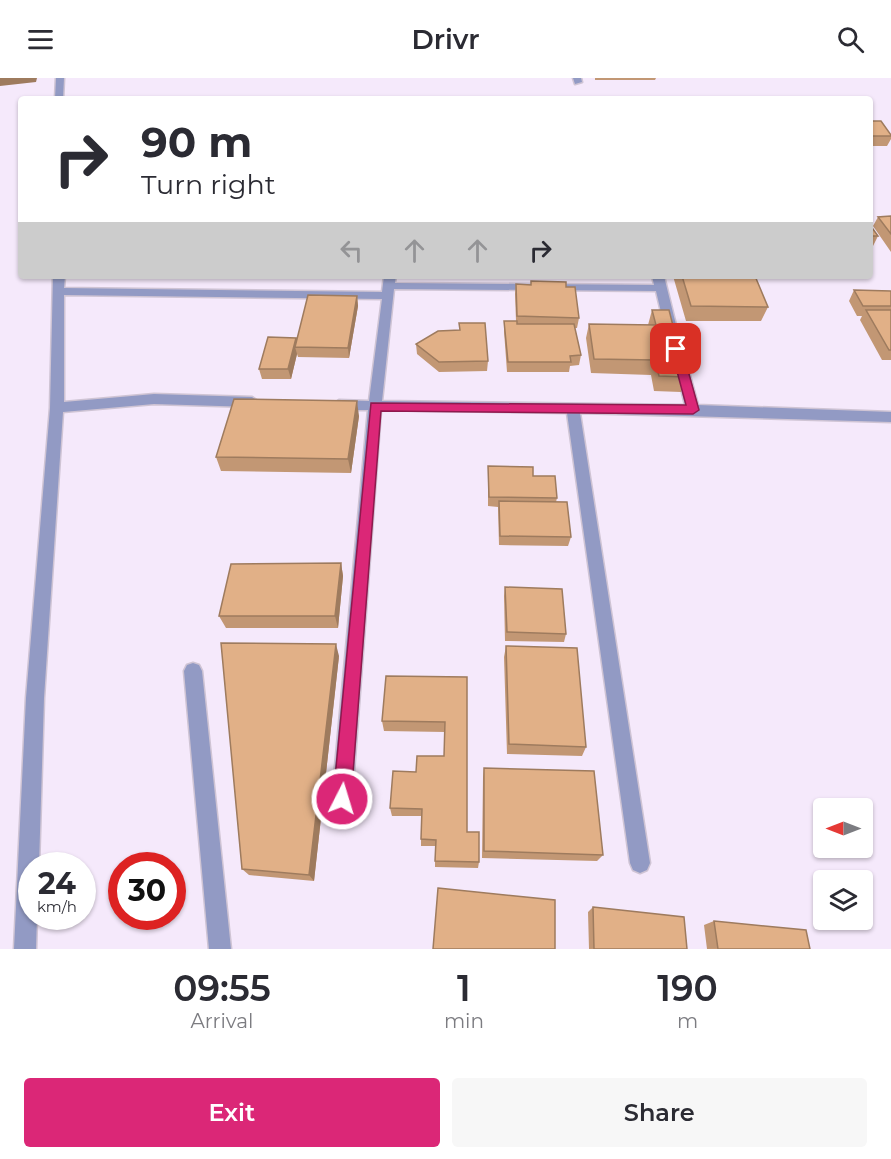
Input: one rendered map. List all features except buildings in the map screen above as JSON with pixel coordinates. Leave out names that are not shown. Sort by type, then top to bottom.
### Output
[{"type":"street","points":[[59,96],[60,78]]},
{"type":"street","points":[[25,949],[35,698],[57,408],[59,283],[389,286],[659,282],[693,410]]},
{"type":"street","points":[[342,799],[375,406],[389,286]]},
{"type":"street","points":[[57,408],[154,399],[270,403]]},
{"type":"street","points":[[328,405],[693,410],[891,417]]},
{"type":"street","points":[[573,410],[640,863]]},
{"type":"street","points":[[193,671],[220,949]]},
{"type":"route","points":[[342,799],[375,406],[693,410],[676,349]]}]
